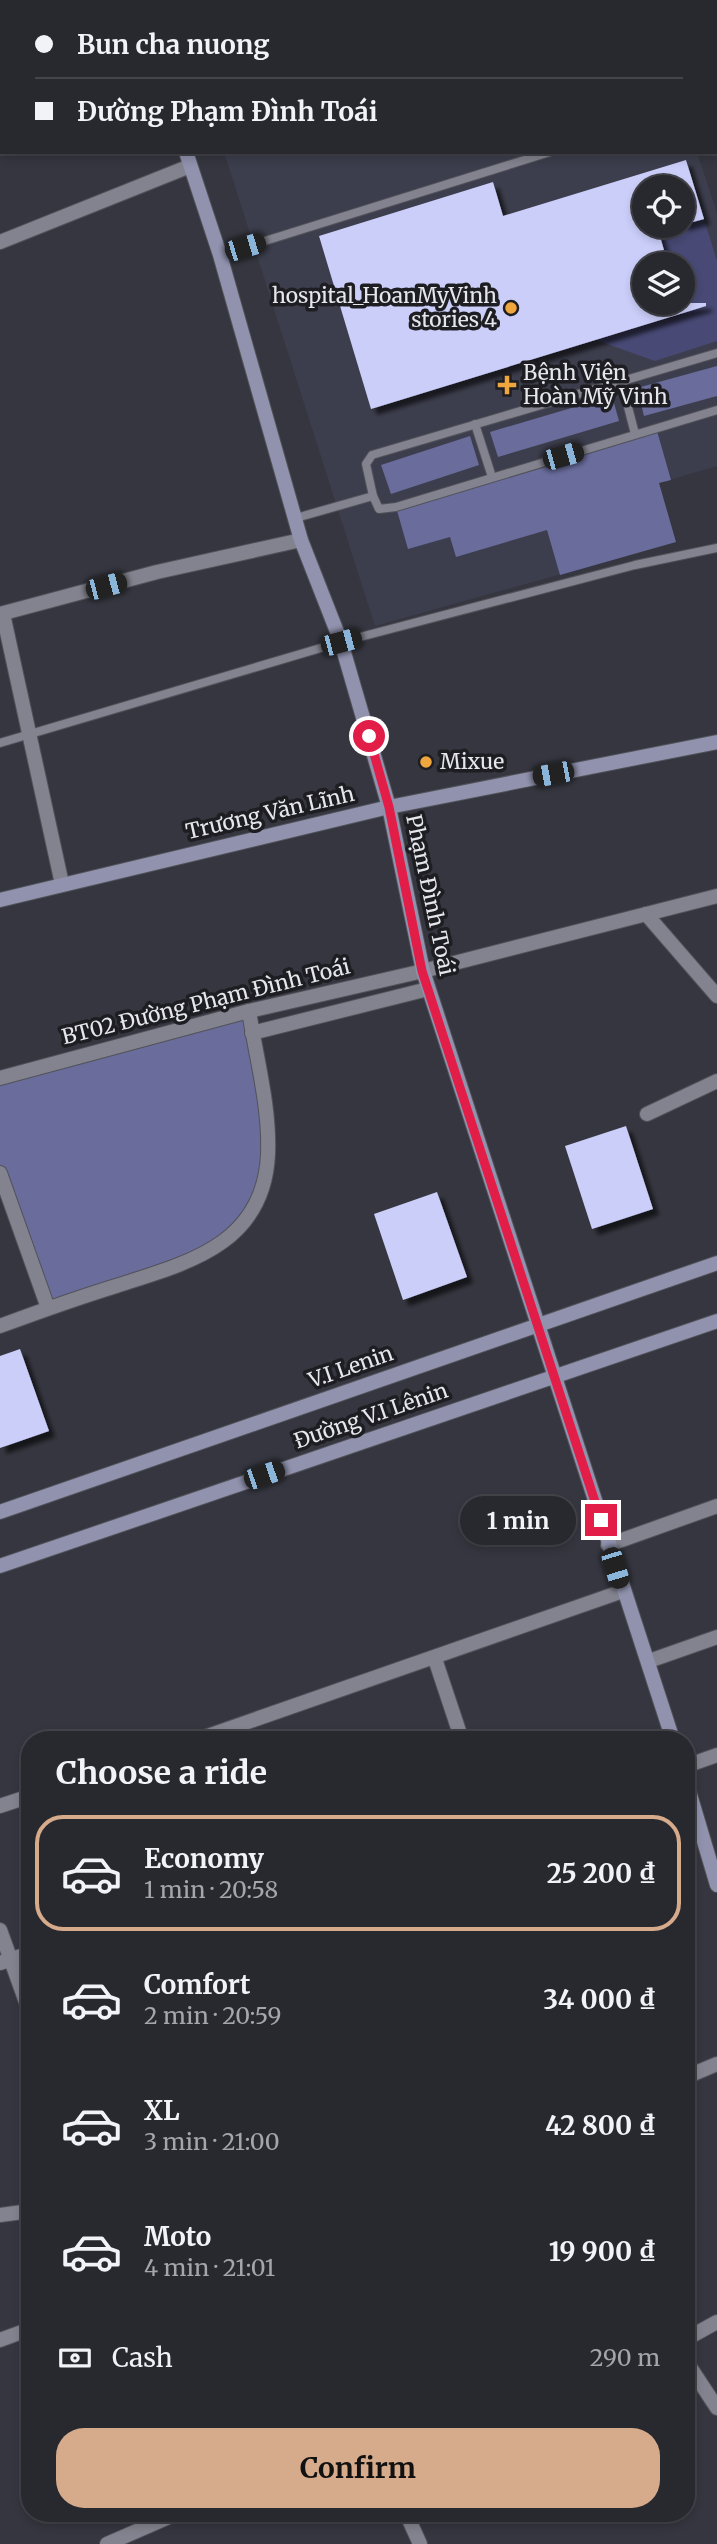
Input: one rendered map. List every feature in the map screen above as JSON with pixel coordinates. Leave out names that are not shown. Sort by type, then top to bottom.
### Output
[{"type":"street","name":"Phạm Đình Toái","points":[[188,159],[220,255],[301,540],[341,642],[389,807],[422,971],[670,1731]]},
{"type":"street","points":[[0,242],[188,159]]},
{"type":"street","points":[[62,884],[1,614],[157,572],[301,540]]},
{"type":"street","name":"Trương Văn Lĩnh","points":[[0,900],[389,807],[717,742]]},
{"type":"street","name":"BT02 Đường Phạm Đình Toái","points":[[0,1078],[249,1011],[422,971],[717,896]]},
{"type":"street","points":[[646,914],[717,996]]},
{"type":"street","name":"BT02 Đường Phạm Đình Toái","points":[[252,1033],[428,989]]},
{"type":"street","points":[[0,1326],[192,1261],[226,1240],[246,1217],[261,1188],[268,1156],[249,1011]]},
{"type":"street","points":[[647,1114],[717,1081]]},
{"type":"street","points":[[0,1173],[48,1308]]},
{"type":"street","name":"V.I Lenin","points":[[0,1512],[717,1263]]},
{"type":"street","name":"Đường V.I Lênin","points":[[0,1566],[717,1321]]},
{"type":"street","points":[[608,1545],[717,1506]]},
{"type":"street","points":[[223,1731],[435,1659],[623,1591]]},
{"type":"street","points":[[649,1661],[717,1637]]},
{"type":"street","points":[[435,1659],[459,1731]]},
{"type":"street","points":[[695,1763],[717,1755]]},
{"type":"street","points":[[0,1806],[21,1799]]},
{"type":"street","points":[[695,1811],[716,1880]]},
{"type":"street","points":[[0,1930],[5,1961],[21,1994]]},
{"type":"street","points":[[695,2073],[717,2064]]},
{"type":"street","points":[[0,2215],[21,2212]]},
{"type":"street","points":[[695,2334],[717,2322]]},
{"type":"street","points":[[0,2340],[21,2332]]},
{"type":"street","points":[[695,2375],[717,2408]]},
{"type":"street","points":[[107,2544],[157,2522]]},
{"type":"street","points":[[410,2522],[420,2544]]},
{"type":"lane","points":[[220,255],[544,154]]},
{"type":"lane","points":[[717,354],[372,455],[366,464],[373,496],[379,509],[396,507],[717,410]]},
{"type":"lane","points":[[621,380],[635,435]]},
{"type":"lane","points":[[475,424],[492,477]]},
{"type":"lane","points":[[296,518],[373,496]]},
{"type":"lane","points":[[0,743],[341,642],[635,565],[717,548]]},
{"type":"shaded area","name":"Bệnh Viện Hoàn Mỹ Vinh","points":[[225,154],[698,154],[717,213],[717,466],[659,483],[676,542],[375,626]]},
{"type":"shaded area","points":[[704,219],[717,261],[717,341],[655,361],[596,340],[680,315],[695,315],[695,252],[665,252],[661,238],[695,238],[695,222]]},
{"type":"shaded area","points":[[717,366],[717,396],[644,416],[637,388]]},
{"type":"shaded area","points":[[612,396],[619,421],[498,457],[490,432]]},
{"type":"shaded area","points":[[657,431],[671,480],[659,483],[676,542],[560,575],[547,530],[456,557],[450,537],[408,549],[396,507]]},
{"type":"shaded area","points":[[470,436],[479,465],[391,494],[381,465]]},
{"type":"shaded area","points":[[249,1011],[266,1127],[261,1187],[226,1240],[48,1308],[0,1173],[0,1079]]},
{"type":"building","name":"hospital_HoanMyVinh stories 4","points":[[686,160],[691,175],[637,175]]},
{"type":"building","name":"hospital_HoanMyVinh stories 4","points":[[632,177],[632,238],[660,238],[665,252],[632,252],[632,315],[677,315],[371,409],[319,236],[493,182],[503,216]]},
{"type":"building","name":"hospital_HoanMyVinh stories 4","points":[[695,190],[704,219],[695,221]]},
{"type":"building","name":"hospital_HoanMyVinh stories 4","points":[[695,303],[706,303],[706,306],[695,309]]},
{"type":"building","points":[[626,1126],[653,1209],[592,1229],[565,1146]]},
{"type":"building","points":[[437,1192],[467,1277],[403,1300],[374,1214]]},
{"type":"building","points":[[20,1349],[49,1431],[0,1448],[0,1356]]},
{"type":"place","name":"hospital_HoanMyVinh stories 4","points":[[511,308]]},
{"type":"place","name":"Bệnh Viện Hoàn Mỹ Vinh","points":[[507,385]]},
{"type":"place","name":"Mixue","points":[[426,762]]},
{"type":"route","points":[[369,736],[389,807],[422,971],[601,1520]]}]
